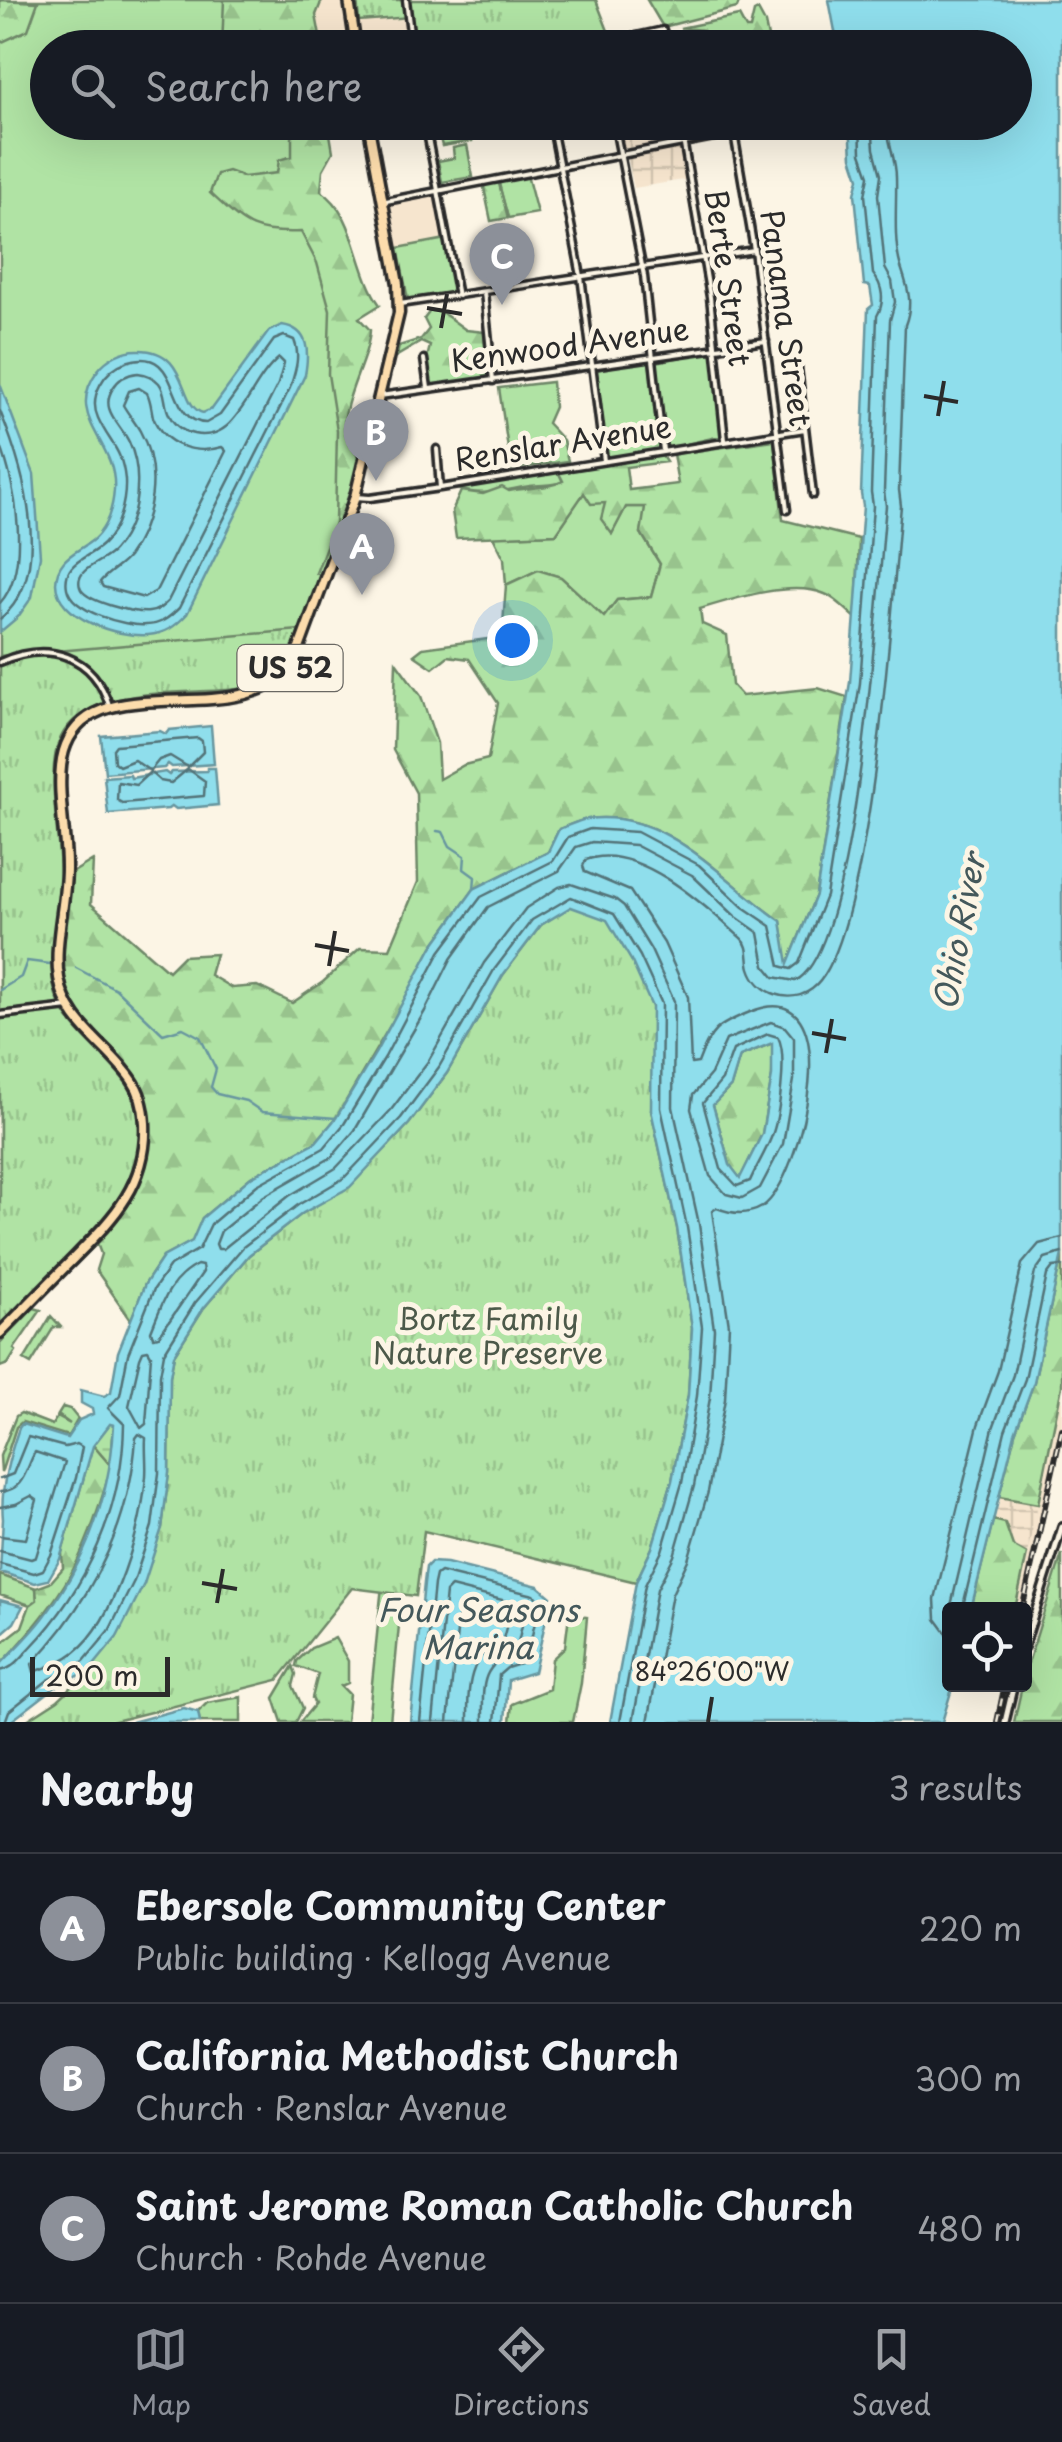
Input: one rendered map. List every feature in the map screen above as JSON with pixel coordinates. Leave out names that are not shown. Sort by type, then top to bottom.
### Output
[{"type":"main road","points":[[350,0],[354,30]]},
{"type":"main road","name":"US 52","points":[[110,708],[244,695],[282,678],[300,648],[356,497],[400,304],[371,140]]},
{"type":"main road","points":[[0,1334],[116,1216],[132,1193],[142,1162],[145,1118],[137,1088],[69,1008],[60,985],[58,964],[67,876],[61,761],[75,730],[88,717],[110,708]]},
{"type":"street","points":[[406,0],[410,30]]},
{"type":"street","points":[[428,140],[458,296]]},
{"type":"street","points":[[555,140],[581,276],[604,461]]},
{"type":"street","points":[[617,140],[642,266],[663,451]]},
{"type":"street","name":"Berte Street","points":[[683,140],[704,258],[725,440]]},
{"type":"street","name":"Panama Street","points":[[683,143],[700,140]]},
{"type":"street","name":"Panama Street","points":[[735,140],[754,250],[788,510]]},
{"type":"street","points":[[383,201],[683,143]]},
{"type":"street","points":[[400,304],[754,250]]},
{"type":"street","points":[[484,292],[493,381]]},
{"type":"street","name":"Kenwood Avenue","points":[[380,396],[766,341]]},
{"type":"street","points":[[424,359],[428,388]]},
{"type":"street","points":[[797,359],[813,495]]},
{"type":"street","name":"Renslar Avenue","points":[[356,497],[440,488],[806,429]]},
{"type":"street","points":[[437,448],[440,488]]},
{"type":"street","points":[[0,662],[30,651],[62,655],[98,680],[110,708]]},
{"type":"street","points":[[0,1015],[69,1008]]},
{"type":"street","points":[[1032,1623],[1062,1527]]},
{"type":"street","points":[[1006,1722],[1012,1692]]},
{"type":"shaded area","points":[[322,0],[343,0],[347,30],[319,30],[316,15]]},
{"type":"shaded area","points":[[405,16],[407,30],[360,30],[359,21]]},
{"type":"shaded area","points":[[620,140],[660,140],[661,144],[621,149]]},
{"type":"shaded area","points":[[675,147],[683,151],[689,179],[634,188],[627,155]]},
{"type":"shaded area","points":[[434,193],[438,196],[446,239],[398,248],[390,202]]},
{"type":"shaded area","points":[[1062,1386],[1062,1441],[1026,1602],[1017,1602]]},
{"type":"shaded area","points":[[971,1491],[1038,1504],[1027,1554],[967,1513]]},
{"type":"green space","points":[[0,0],[275,0],[281,30],[30,30],[30,140],[301,140],[337,314],[343,493],[355,497],[294,662],[261,691],[110,708],[105,694],[55,652],[30,651],[0,662]]},
{"type":"green space","points":[[0,0],[38,2],[28,30],[0,43]]},
{"type":"green space","points":[[224,0],[322,0],[316,15],[319,30],[223,30]]},
{"type":"green space","points":[[357,0],[596,0],[608,30],[412,30],[410,17],[359,21]]},
{"type":"green space","points":[[647,0],[740,0],[737,8],[663,27]]},
{"type":"green space","points":[[758,10],[766,30],[680,28],[739,16],[746,29],[750,29]]},
{"type":"green space","points":[[292,140],[331,140],[333,152],[323,170],[321,191],[342,214],[380,305],[359,318],[370,330],[345,420],[346,435],[360,460],[322,576],[316,573],[335,523],[337,431],[328,374],[330,310],[317,263],[301,232],[250,226],[210,193],[217,174],[228,171],[244,177],[277,173],[279,160],[292,156]]},
{"type":"green space","points":[[440,140],[472,141],[442,146]]},
{"type":"green space","points":[[467,145],[473,177],[442,182],[438,161],[454,158],[453,148]]},
{"type":"green space","points":[[527,175],[537,213],[508,218],[498,181]]},
{"type":"green space","points":[[498,180],[508,218],[491,221],[483,183]]},
{"type":"green space","points":[[446,239],[453,292],[408,300],[398,248]]},
{"type":"green space","points":[[430,311],[440,311],[466,330],[484,332],[486,356],[490,359],[489,378],[429,386],[430,346],[421,342],[397,356],[399,346],[421,339],[429,329],[424,319]]},
{"type":"green space","points":[[712,351],[721,436],[669,448],[664,441],[656,362]]},
{"type":"green space","points":[[649,360],[660,447],[655,451],[607,457],[596,370]]},
{"type":"green space","points":[[552,382],[554,407],[547,423],[563,440],[568,461],[511,469],[499,388]]},
{"type":"green space","points":[[774,440],[783,520],[859,539],[856,618],[829,596],[796,589],[762,592],[700,609],[702,624],[727,635],[732,685],[742,696],[818,688],[847,697],[816,895],[787,966],[781,921],[669,836],[618,819],[585,820],[559,829],[548,852],[474,889],[432,947],[336,1118],[316,1142],[251,1177],[202,1218],[193,1241],[163,1257],[145,1284],[131,1320],[96,1270],[101,1254],[95,1238],[13,1320],[0,1328],[0,676],[49,673],[66,682],[71,697],[53,735],[57,879],[50,957],[53,992],[65,1021],[126,1082],[134,1100],[135,1124],[145,1136],[143,1110],[136,1090],[71,1013],[62,992],[58,949],[67,876],[93,860],[91,904],[168,971],[183,956],[216,954],[210,975],[232,988],[257,986],[292,1003],[323,982],[360,948],[390,949],[418,882],[416,793],[393,750],[396,662],[421,696],[437,743],[439,779],[464,765],[488,759],[498,703],[469,659],[448,656],[433,668],[414,655],[423,648],[502,637],[506,585],[538,570],[561,577],[604,617],[617,600],[651,597],[660,564],[641,533],[645,507],[626,507],[612,534],[601,519],[605,503],[591,504],[584,493],[556,534],[456,538],[452,511],[461,491],[483,494],[502,487],[509,491],[544,487],[563,481],[558,471],[662,456],[666,462],[626,467],[629,490],[678,484],[673,454]]},
{"type":"green space","points":[[558,471],[563,482],[555,484],[483,493],[455,488]]},
{"type":"green space","points":[[584,492],[605,503],[612,533],[626,507],[646,507],[641,533],[660,564],[651,597],[617,600],[604,617],[561,577],[538,570],[506,585],[504,558],[493,536],[556,534]]},
{"type":"green space","points":[[300,630],[284,667],[265,684],[110,701],[72,722],[60,739],[54,771],[60,873],[53,982],[69,1020],[132,1094],[139,1122],[138,1152],[126,1192],[98,1227],[102,1239],[45,1294],[0,1330],[0,656]]},
{"type":"green space","name":"Bortz Family Nature Preserve","points":[[571,906],[671,936],[651,1110],[677,1228],[692,1328],[688,1395],[672,1481],[652,1548],[636,1582],[424,1531],[416,1596],[352,1588],[278,1680],[111,1722],[24,1722],[58,1700],[90,1670],[162,1528],[169,1473],[170,1376],[174,1355],[203,1309],[249,1255],[303,1213],[350,1186],[409,1124],[447,1073],[503,975],[541,925]]},
{"type":"green space","points":[[773,1043],[762,1134],[740,1179],[730,1165],[713,1105],[731,1086],[740,1056]]},
{"type":"green space","points":[[1062,1254],[1062,1386],[1038,1504],[999,1497],[1015,1433],[1034,1382]]},
{"type":"green space","points":[[34,1308],[41,1310],[8,1364],[0,1367],[0,1343]]},
{"type":"green space","points":[[51,1316],[61,1327],[54,1327],[31,1364],[24,1360]]},
{"type":"green space","points":[[63,1407],[78,1419],[68,1436],[22,1422],[16,1427],[1,1473],[0,1456],[16,1416],[21,1413],[52,1425],[57,1417],[70,1424],[58,1415]]},
{"type":"green space","points":[[110,1423],[114,1425],[111,1466],[93,1445]]},
{"type":"green space","points":[[93,1445],[111,1466],[93,1525],[57,1596],[0,1665],[0,1644],[22,1627],[30,1605],[37,1600],[36,1588],[50,1583],[63,1568],[62,1553]]},
{"type":"green space","points":[[993,1520],[1005,1523],[1013,1546],[1027,1554],[1017,1602],[973,1602]]},
{"type":"green space","points":[[1062,1554],[1062,1722],[1014,1722],[1021,1692],[1032,1692],[1032,1650]]},
{"type":"green space","points":[[0,1575],[36,1588],[37,1601],[30,1605],[0,1595]]},
{"type":"green space","points":[[383,1576],[403,1582],[390,1722],[368,1722]]},
{"type":"green space","points":[[569,1615],[587,1617],[573,1722],[510,1722],[512,1704],[549,1689],[552,1659],[565,1647]]},
{"type":"green space","points":[[335,1638],[348,1661],[348,1683],[341,1686],[349,1694],[346,1722],[300,1722],[315,1704],[312,1698],[318,1674],[296,1666],[297,1661],[311,1648]]},
{"type":"green space","points":[[293,1666],[293,1686],[303,1708],[296,1722],[282,1722],[274,1698]]},
{"type":"green space","points":[[241,1697],[241,1722],[200,1722],[198,1712],[207,1703]]},
{"type":"water","name":"Ohio River","points":[[829,0],[1062,0],[1062,1254],[1034,1382],[1015,1433],[973,1602],[942,1602],[942,1692],[951,1692],[942,1722],[610,1722],[636,1582],[652,1548],[672,1481],[688,1395],[692,1328],[677,1228],[651,1110],[652,1007],[607,920],[571,907],[541,925],[503,975],[447,1073],[409,1124],[350,1187],[303,1213],[249,1255],[203,1309],[174,1355],[170,1376],[169,1473],[162,1528],[144,1584],[117,1637],[90,1670],[54,1688],[10,1722],[0,1722],[0,1665],[47,1613],[85,1548],[108,1476],[114,1425],[110,1424],[93,1446],[60,1559],[48,1580],[35,1583],[0,1572],[4,1485],[19,1428],[22,1424],[67,1438],[79,1420],[93,1414],[92,1409],[81,1403],[81,1390],[104,1396],[111,1392],[118,1352],[145,1284],[163,1257],[192,1241],[202,1218],[251,1177],[316,1142],[336,1118],[376,1052],[432,947],[474,889],[548,852],[559,829],[577,822],[617,819],[644,825],[693,851],[781,921],[788,964],[816,895],[850,682],[863,506],[868,309],[873,305],[870,286],[864,285],[855,194],[859,178],[851,140],[1032,140],[1032,30],[835,30]],"holes":[[[772,1043],[772,1076],[762,1134],[740,1178],[730,1165],[713,1105],[731,1086],[740,1056]]]},
{"type":"water","points":[[282,325],[298,331],[306,343],[305,375],[187,614],[170,629],[148,635],[106,629],[77,616],[59,595],[57,574],[69,556],[102,529],[111,510],[114,490],[108,457],[88,416],[86,402],[98,370],[121,353],[155,352],[175,368],[195,409],[203,413],[212,409],[269,331]]},
{"type":"water","points":[[0,384],[34,474],[40,556],[32,597],[18,617],[0,632]]},
{"type":"water","points":[[211,726],[214,764],[168,764],[164,768],[105,773],[101,736],[160,731],[166,734],[169,730]]},
{"type":"water","points":[[215,768],[218,805],[108,814],[104,777],[131,778],[165,772],[169,775]]},
{"type":"water","name":"Four Seasons Marina","points":[[431,1562],[538,1586],[551,1597],[534,1672],[508,1680],[505,1722],[410,1722],[426,1567]]},
{"type":"water","points":[[0,1600],[23,1606],[14,1623],[0,1635]]},
{"type":"water","points":[[184,1708],[198,1712],[200,1722],[132,1722]]},
{"type":"waterway","points":[[437,831],[443,832],[450,846],[465,856],[464,869],[475,877],[474,889]]},
{"type":"waterway","points":[[0,990],[21,977],[27,961],[50,964]]},
{"type":"waterway","points":[[76,968],[116,989],[163,1034],[183,1028],[200,1037],[216,1069],[211,1087],[217,1094],[246,1101],[262,1112],[336,1118]]},
{"type":"railway","points":[[1024,1602],[1062,1429]]},
{"type":"railway","points":[[997,1722],[1003,1692]]},
{"type":"place","name":"Saint Jerome Roman Catholic Church","points":[[502,305]]},
{"type":"place","name":"California Methodist Church","points":[[376,481]]},
{"type":"place","name":"Ebersole Community Center","points":[[362,595]]}]
